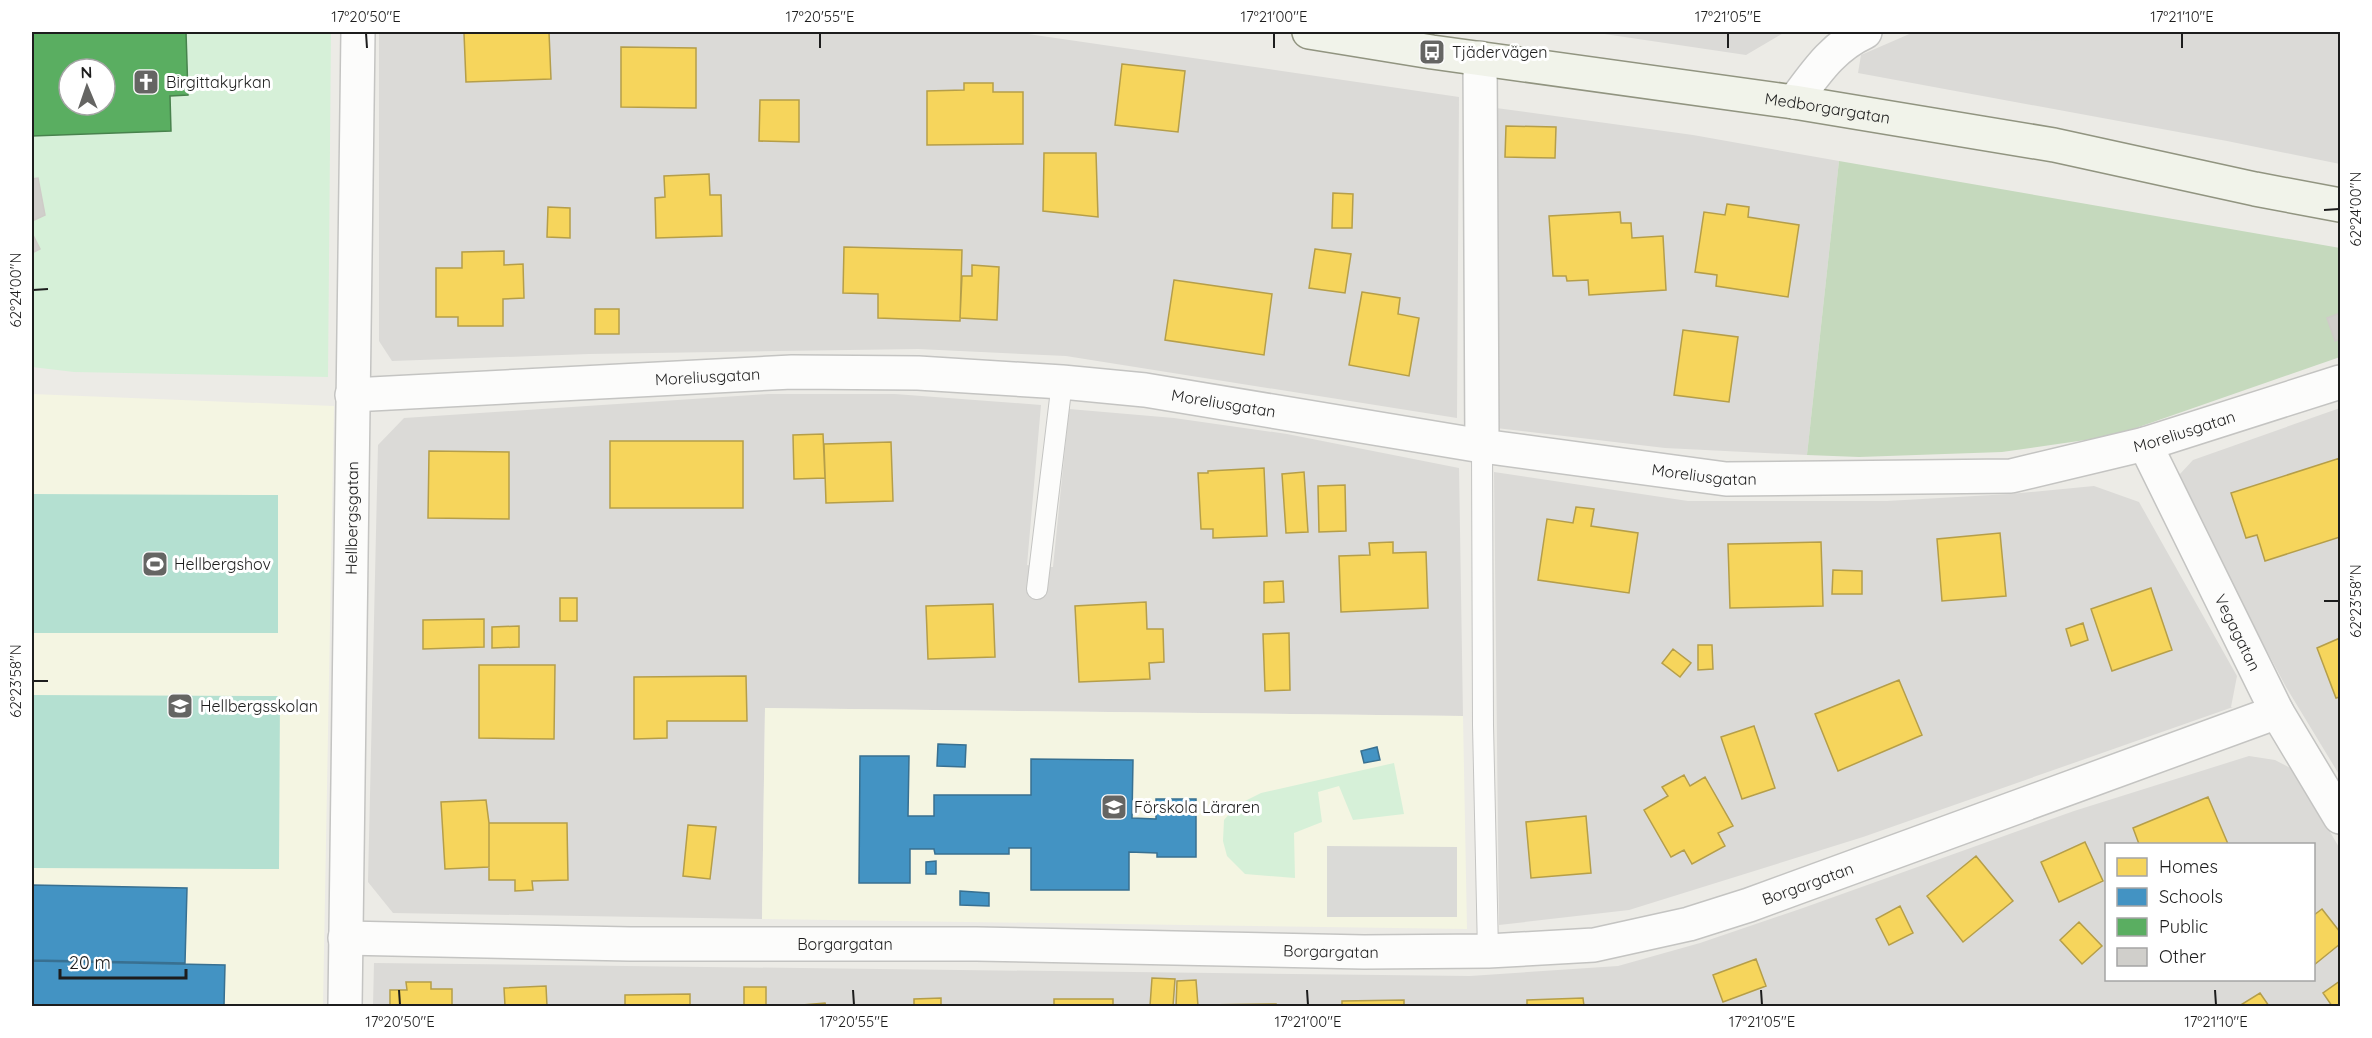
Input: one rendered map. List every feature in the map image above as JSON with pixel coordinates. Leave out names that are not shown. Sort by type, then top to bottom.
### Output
[{"type":"street","name":"Hellbergsgatan","points":[[345,1006],[358,32]]},
{"type":"street","name":"Medborgargatan","points":[[1309,32],[1794,102],[2054,145],[2340,205]]},
{"type":"street","points":[[1794,102],[1836,49],[1865,32]]},
{"type":"street","points":[[1480,58],[1482,446]]},
{"type":"street","name":"Moreliusgatan","points":[[352,395],[792,372],[918,373],[1145,390],[1482,446],[1726,479],[2011,476],[2145,444],[2340,382]]},
{"type":"street","name":"Vegagatan","points":[[2145,444],[2277,712],[2340,817]]},
{"type":"street","name":"Borgargatan","points":[[345,938],[630,945],[976,944],[1352,952],[1488,951],[1594,945],[1689,924],[1771,897],[2277,712]]},
{"type":"lane","points":[[1037,589],[1062,382]]},
{"type":"lane","points":[[1482,446],[1483,724],[1488,951]]},
{"type":"shaded area","points":[[32,32],[331,32],[328,377],[74,372],[32,367]]},
{"type":"shaded area","points":[[379,32],[1015,32],[1459,97],[1457,418],[1066,356],[918,349],[589,354],[392,361],[379,341]]},
{"type":"shaded area","points":[[1591,32],[1785,32],[1746,55]]},
{"type":"shaded area","points":[[1914,32],[2340,32],[2340,164],[1858,73],[1861,55]]},
{"type":"shaded area","points":[[1997,32],[2074,32],[2038,41],[1997,35]]},
{"type":"shaded area","points":[[1496,108],[1693,135],[1839,161],[1807,455],[1665,448],[1496,428]]},
{"type":"shaded area","name":"Hellbergsskolan","points":[[32,394],[334,406],[323,1006],[32,1006]]},
{"type":"shaded area","points":[[768,394],[895,394],[1041,405],[1027,565],[1039,567],[1053,567],[1069,409],[1174,418],[1287,434],[1459,468],[1463,716],[765,708],[762,919],[393,913],[368,882],[378,445],[404,418]]},
{"type":"shaded area","points":[[2340,408],[2340,776],[2286,687],[2184,494],[2180,474],[2193,460]]},
{"type":"shaded area","points":[[1494,472],[1688,501],[1887,501],[2010,494],[2094,486],[2139,502],[2237,676],[2231,707],[2233,707],[1863,837],[1629,910],[1499,925]]},
{"type":"shaded area","name":"Förskola Läraren","points":[[765,708],[1463,716],[1467,929],[762,919]]},
{"type":"shaded area","points":[[2249,756],[2275,760],[2294,770],[2340,849],[2340,1006],[373,1006],[374,963],[1470,976],[1618,966],[1700,943],[2074,811]]},
{"type":"shaded area","points":[[1394,763],[1404,814],[1353,820],[1339,786],[1318,792],[1322,822],[1294,833],[1295,878],[1245,874],[1227,856],[1223,841],[1224,820],[1237,805],[1261,793]]},
{"type":"shaded area","points":[[1327,846],[1457,847],[1457,917],[1327,917]]},
{"type":"green space","points":[[1839,161],[2340,248],[2340,357],[2113,436],[2002,452],[1859,457],[1807,455]]},
{"type":"green space","name":"Hellbergshov","points":[[32,494],[278,495],[278,633],[32,633]]},
{"type":"green space","points":[[32,695],[280,696],[279,869],[32,868]]},
{"type":"building: Homes","points":[[549,32],[551,79],[466,82],[464,33]]},
{"type":"building: Homes","points":[[621,47],[696,48],[696,108],[621,107]]},
{"type":"building: Homes","points":[[1122,64],[1185,71],[1178,132],[1115,125]]},
{"type":"building: Homes","points":[[964,83],[993,83],[993,92],[1023,92],[1023,144],[927,145],[927,91],[964,90]]},
{"type":"building: Homes","points":[[760,100],[799,100],[799,142],[759,141]]},
{"type":"building: Homes","points":[[1506,126],[1556,127],[1555,158],[1505,157]]},
{"type":"building: Homes","points":[[1044,153],[1096,153],[1098,217],[1043,211]]},
{"type":"building: Homes","points":[[709,174],[710,195],[721,195],[722,236],[656,238],[655,198],[665,197],[664,176]]},
{"type":"building: Homes","points":[[1333,193],[1353,194],[1352,228],[1332,228]]},
{"type":"building: Homes","points":[[1727,204],[1749,207],[1748,217],[1799,225],[1788,297],[1716,286],[1717,275],[1695,272],[1704,212],[1725,215]]},
{"type":"building: Homes","points":[[548,207],[570,208],[570,238],[547,237]]},
{"type":"building: Homes","points":[[1620,212],[1621,223],[1631,223],[1632,238],[1663,236],[1666,290],[1589,295],[1588,280],[1567,281],[1566,276],[1553,276],[1549,216]]},
{"type":"building: Homes","points":[[844,247],[962,250],[960,321],[878,318],[878,294],[843,293]]},
{"type":"building: Homes","points":[[1315,249],[1351,254],[1345,293],[1309,288]]},
{"type":"building: Homes","points":[[504,251],[504,265],[523,264],[524,298],[503,299],[503,326],[458,326],[458,317],[436,317],[436,268],[462,268],[462,252]]},
{"type":"building: Homes","points":[[972,265],[999,267],[997,320],[960,318],[962,276],[972,276]]},
{"type":"building: Homes","points":[[1174,280],[1272,294],[1264,355],[1165,340]]},
{"type":"building: Homes","points":[[1362,292],[1400,298],[1398,314],[1419,318],[1409,376],[1349,365]]},
{"type":"building: Homes","points":[[595,309],[619,309],[619,334],[595,334]]},
{"type":"building: Homes","points":[[1683,330],[1738,337],[1729,402],[1674,395]]},
{"type":"building: Homes","points":[[823,434],[825,478],[794,479],[793,435]]},
{"type":"building: Homes","points":[[610,441],[743,441],[743,508],[610,508]]},
{"type":"building: Homes","points":[[891,442],[893,501],[826,503],[824,444]]},
{"type":"building: Homes","points":[[429,451],[509,452],[509,519],[428,518]]},
{"type":"building: Homes","points":[[2340,458],[2340,537],[2265,561],[2257,535],[2246,538],[2231,493]]},
{"type":"building: Homes","points":[[1264,468],[1267,536],[1213,538],[1213,529],[1201,529],[1198,473]]},
{"type":"building: Homes","points":[[1304,472],[1308,532],[1286,533],[1282,474]]},
{"type":"building: Homes","points":[[1345,485],[1346,531],[1319,532],[1318,486]]},
{"type":"building: Homes","points":[[1576,507],[1594,509],[1591,526],[1638,533],[1629,593],[1538,580],[1547,519],[1573,523]]},
{"type":"building: Homes","points":[[2000,533],[2006,596],[1942,601],[1937,539]]},
{"type":"building: Homes","points":[[1393,542],[1393,553],[1426,552],[1428,608],[1341,612],[1339,556],[1370,555],[1369,543]]},
{"type":"building: Homes","points":[[1821,542],[1823,606],[1730,608],[1728,544]]},
{"type":"building: Homes","points":[[1833,570],[1862,571],[1862,594],[1832,594]]},
{"type":"building: Homes","points":[[1283,581],[1284,602],[1264,603],[1264,582]]},
{"type":"building: Homes","points":[[2151,588],[2172,650],[2112,671],[2091,609]]},
{"type":"building: Homes","points":[[560,598],[577,598],[577,621],[560,621]]},
{"type":"building: Homes","points":[[1146,602],[1147,629],[1163,629],[1164,662],[1149,663],[1150,679],[1079,682],[1075,606]]},
{"type":"building: Homes","points":[[993,604],[995,657],[928,659],[926,606]]},
{"type":"building: Homes","points":[[484,619],[484,647],[423,649],[423,620]]},
{"type":"building: Homes","points":[[2083,623],[2088,640],[2071,646],[2066,629]]},
{"type":"building: Homes","points":[[519,626],[519,647],[492,648],[492,627]]},
{"type":"building: Homes","points":[[1289,633],[1290,690],[1265,691],[1263,634]]},
{"type":"building: Homes","points":[[2340,638],[2340,697],[2336,698],[2317,648]]},
{"type":"building: Homes","points":[[1698,645],[1712,645],[1713,669],[1698,670]]},
{"type":"building: Homes","points":[[1673,649],[1691,663],[1680,677],[1662,663]]},
{"type":"building: Homes","points":[[479,665],[555,665],[554,739],[479,738]]},
{"type":"building: Homes","points":[[746,676],[747,721],[667,721],[667,738],[634,739],[634,677]]},
{"type":"building: Homes","points":[[1899,680],[1922,735],[1838,771],[1815,714]]},
{"type":"building: Homes","points":[[1754,726],[1775,788],[1742,799],[1721,737]]},
{"type":"building: Homes","points":[[1684,775],[1690,786],[1705,777],[1733,826],[1718,833],[1725,846],[1692,864],[1684,850],[1671,857],[1644,810],[1668,796],[1662,787]]},
{"type":"building: Homes","points":[[2208,797],[2228,843],[2139,843],[2133,828]]},
{"type":"building: Homes","points":[[486,800],[489,823],[489,867],[445,869],[441,802]]},
{"type":"building: Homes","points":[[1586,816],[1591,873],[1531,878],[1526,822]]},
{"type":"building: Homes","points":[[489,823],[567,823],[568,880],[532,881],[533,890],[515,891],[515,880],[489,880]]},
{"type":"building: Homes","points":[[688,825],[716,827],[710,879],[683,876]]},
{"type":"building: Homes","points":[[2085,842],[2103,881],[2059,902],[2041,862]]},
{"type":"building: Homes","points":[[1976,856],[2013,901],[1963,942],[1927,896]]},
{"type":"building: Homes","points":[[1900,906],[1913,933],[1889,945],[1876,919]]},
{"type":"building: Homes","points":[[2322,909],[2340,932],[2340,944],[2315,964],[2315,914]]},
{"type":"building: Homes","points":[[2079,922],[2102,946],[2082,964],[2060,940]]},
{"type":"building: Homes","points":[[1756,959],[1766,986],[1723,1002],[1713,975]]},
{"type":"building: Homes","points":[[1152,978],[1175,979],[1173,1006],[1150,1006]]},
{"type":"building: Homes","points":[[1196,980],[1198,1006],[1176,1006],[1177,981]]},
{"type":"building: Homes","points":[[2340,981],[2340,1006],[2332,1006],[2323,993]]},
{"type":"building: Homes","points":[[406,982],[431,982],[431,989],[452,989],[452,1006],[390,1006],[390,990],[407,990]]},
{"type":"building: Homes","points":[[546,986],[547,1006],[505,1006],[504,988]]},
{"type":"building: Homes","points":[[744,987],[766,987],[766,1006],[744,1006]]},
{"type":"building: Homes","points":[[2260,993],[2269,1006],[2239,1006]]},
{"type":"building: Homes","points":[[690,994],[690,1006],[625,1006],[625,995]]},
{"type":"building: Homes","points":[[941,998],[941,1006],[914,1006],[914,999]]},
{"type":"building: Homes","points":[[1583,998],[1584,1006],[1527,1006],[1527,1000]]},
{"type":"building: Homes","points":[[1054,999],[1113,999],[1113,1006],[1054,1006]]},
{"type":"building: Homes","points":[[1404,1000],[1404,1006],[1342,1006],[1342,1001]]},
{"type":"building: Homes","points":[[825,1003],[826,1006],[790,1006]]},
{"type":"building: Homes","points":[[1276,1004],[1276,1006],[1202,1006],[1202,1005]]},
{"type":"building: Schools","points":[[938,744],[966,745],[965,767],[937,766]]},
{"type":"building: Schools","points":[[1377,747],[1380,760],[1364,763],[1361,751]]},
{"type":"building: Schools","points":[[860,756],[909,756],[908,816],[934,816],[934,795],[1031,795],[1031,759],[1133,760],[1132,818],[1156,819],[1156,799],[1196,799],[1196,857],[1157,857],[1157,853],[1129,852],[1129,890],[1031,890],[1031,848],[1009,848],[1009,854],[935,854],[934,849],[910,849],[910,883],[859,883]]},
{"type":"building: Schools","points":[[936,861],[936,874],[926,874],[926,862]]},
{"type":"building: Schools","points":[[32,885],[187,888],[185,963],[32,960]]},
{"type":"building: Schools","points":[[960,891],[989,893],[989,906],[960,905]]},
{"type":"building: Schools","points":[[32,961],[225,965],[224,1006],[32,1006]]},
{"type":"building: Public","name":"Birgittakyrkan","points":[[32,32],[186,32],[188,95],[170,96],[171,131],[32,136]]},
{"type":"building: Other","points":[[38,178],[45,215],[32,221],[32,179]]},
{"type":"building: Other","points":[[32,233],[40,249],[32,253]]},
{"type":"building: Other","points":[[2340,313],[2340,339],[2335,341],[2327,318]]},
{"type":"place","name":"Tjädervägen","points":[[1432,52]]},
{"type":"place","name":"Birgittakyrkan","points":[[146,82]]},
{"type":"place","name":"Hellbergshov","points":[[155,564]]},
{"type":"place","name":"Hellbergsskolan","points":[[180,706]]},
{"type":"place","name":"Förskola Läraren","points":[[1114,807]]}]
